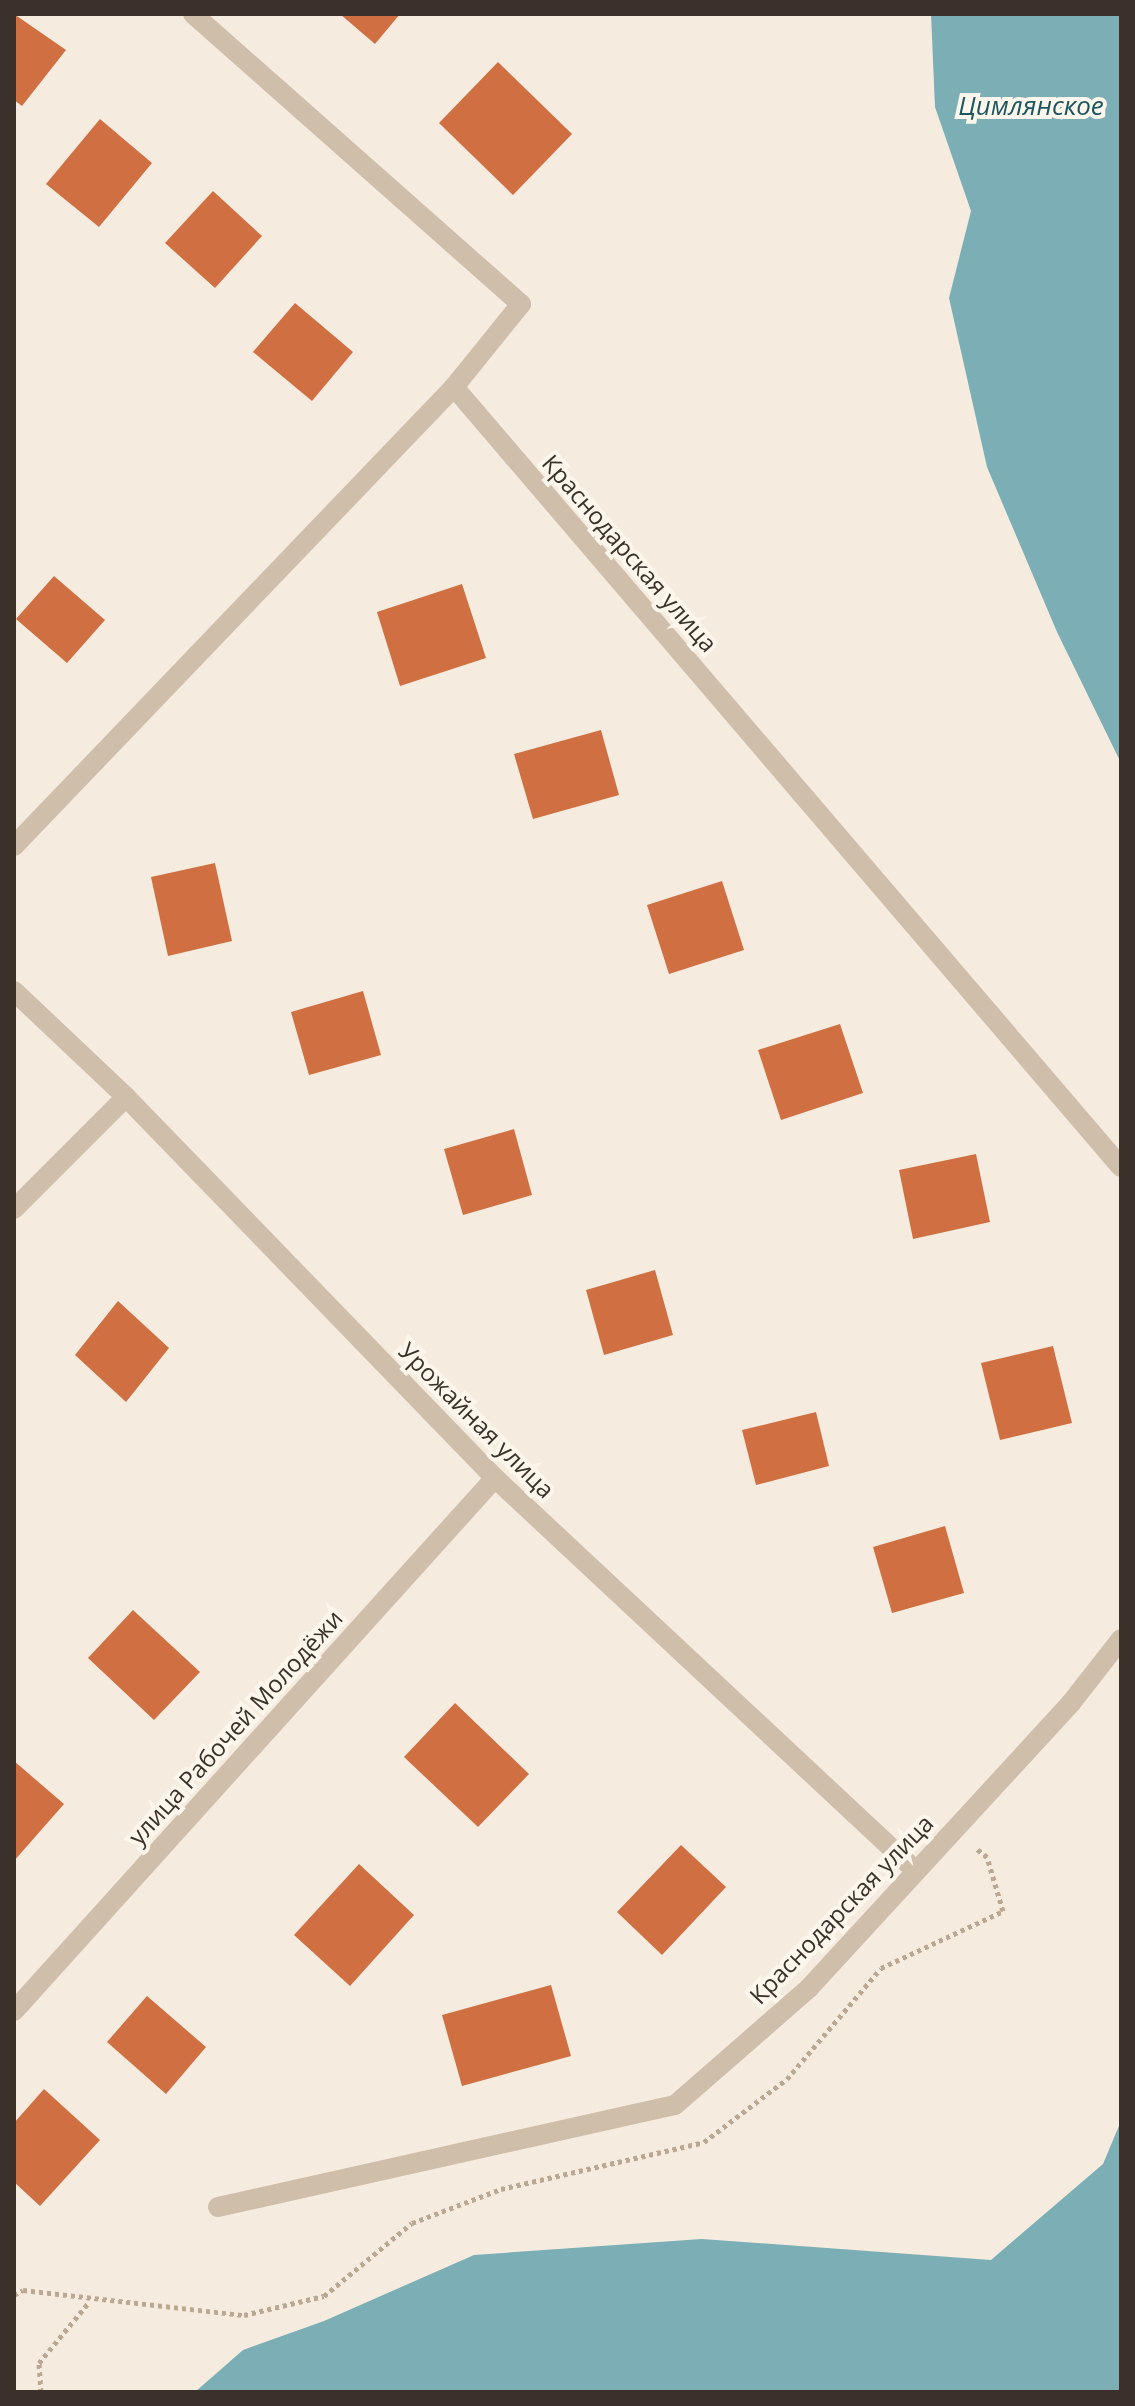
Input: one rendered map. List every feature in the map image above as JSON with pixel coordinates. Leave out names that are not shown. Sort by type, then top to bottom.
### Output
[{"type":"street","points":[[14,846],[454,387],[521,304],[193,14]]},
{"type":"street","name":"Краснодарская улица","points":[[454,387],[1121,1167]]},
{"type":"street","name":"Урожайная улица","points":[[14,991],[126,1097],[495,1478],[916,1871]]},
{"type":"street","points":[[14,1209],[126,1097]]},
{"type":"street","name":"улица Рабочей Молодёжи","points":[[14,2011],[495,1478]]},
{"type":"street","name":"Краснодарская улица","points":[[218,2207],[675,2105],[809,1988],[1071,1703],[1121,1639]]},
{"type":"path","points":[[14,2295],[23,2290],[91,2300],[39,2363],[41,2392]]},
{"type":"water","name":"Цимлянское","points":[[931,14],[1121,14],[1121,763],[1057,632],[987,467],[949,298],[971,211],[935,107]]},
{"type":"water","points":[[1121,2121],[1121,2392],[195,2392],[243,2350],[324,2321],[474,2255],[702,2239],[991,2260],[1103,2164]]},
{"type":"building","points":[[14,14],[66,50],[22,106],[14,100]]},
{"type":"building","points":[[340,14],[400,14],[375,44]]},
{"type":"building","points":[[498,62],[572,134],[513,195],[439,123]]},
{"type":"building","points":[[100,119],[152,163],[99,227],[46,184]]},
{"type":"building","points":[[213,191],[262,236],[215,288],[165,243]]},
{"type":"building","points":[[295,303],[353,352],[312,401],[253,352]]},
{"type":"building","points":[[54,576],[105,620],[67,663],[16,619]]},
{"type":"building","points":[[462,584],[486,658],[400,686],[377,612]]},
{"type":"building","points":[[601,730],[619,795],[533,819],[514,754]]},
{"type":"building","points":[[215,863],[232,941],[168,956],[151,877]]},
{"type":"building","points":[[722,881],[744,950],[669,974],[647,905]]},
{"type":"building","points":[[363,991],[381,1055],[309,1075],[291,1012]]},
{"type":"building","points":[[840,1024],[863,1093],[781,1120],[758,1050]]},
{"type":"building","points":[[514,1129],[532,1195],[463,1215],[444,1149]]},
{"type":"building","points":[[976,1154],[990,1222],[913,1239],[899,1170]]},
{"type":"building","points":[[655,1270],[673,1335],[604,1355],[586,1290]]},
{"type":"building","points":[[118,1301],[169,1348],[126,1402],[75,1355]]},
{"type":"building","points":[[1053,1346],[1072,1423],[1000,1440],[981,1363]]},
{"type":"building","points":[[816,1412],[829,1466],[756,1485],[742,1430]]},
{"type":"building","points":[[945,1526],[964,1593],[892,1613],[873,1547]]},
{"type":"building","points":[[133,1610],[200,1672],[154,1720],[88,1658]]},
{"type":"building","points":[[455,1703],[529,1774],[478,1827],[404,1757]]},
{"type":"building","points":[[14,1761],[64,1804],[14,1861]]},
{"type":"building","points":[[681,1845],[726,1887],[662,1955],[617,1912]]},
{"type":"building","points":[[359,1864],[414,1915],[350,1986],[294,1935]]},
{"type":"building","points":[[551,1985],[571,2056],[462,2086],[442,2015]]},
{"type":"building","points":[[147,1996],[206,2047],[166,2094],[107,2042]]},
{"type":"building","points":[[44,2089],[100,2140],[40,2206],[14,2182],[14,2123]]}]
